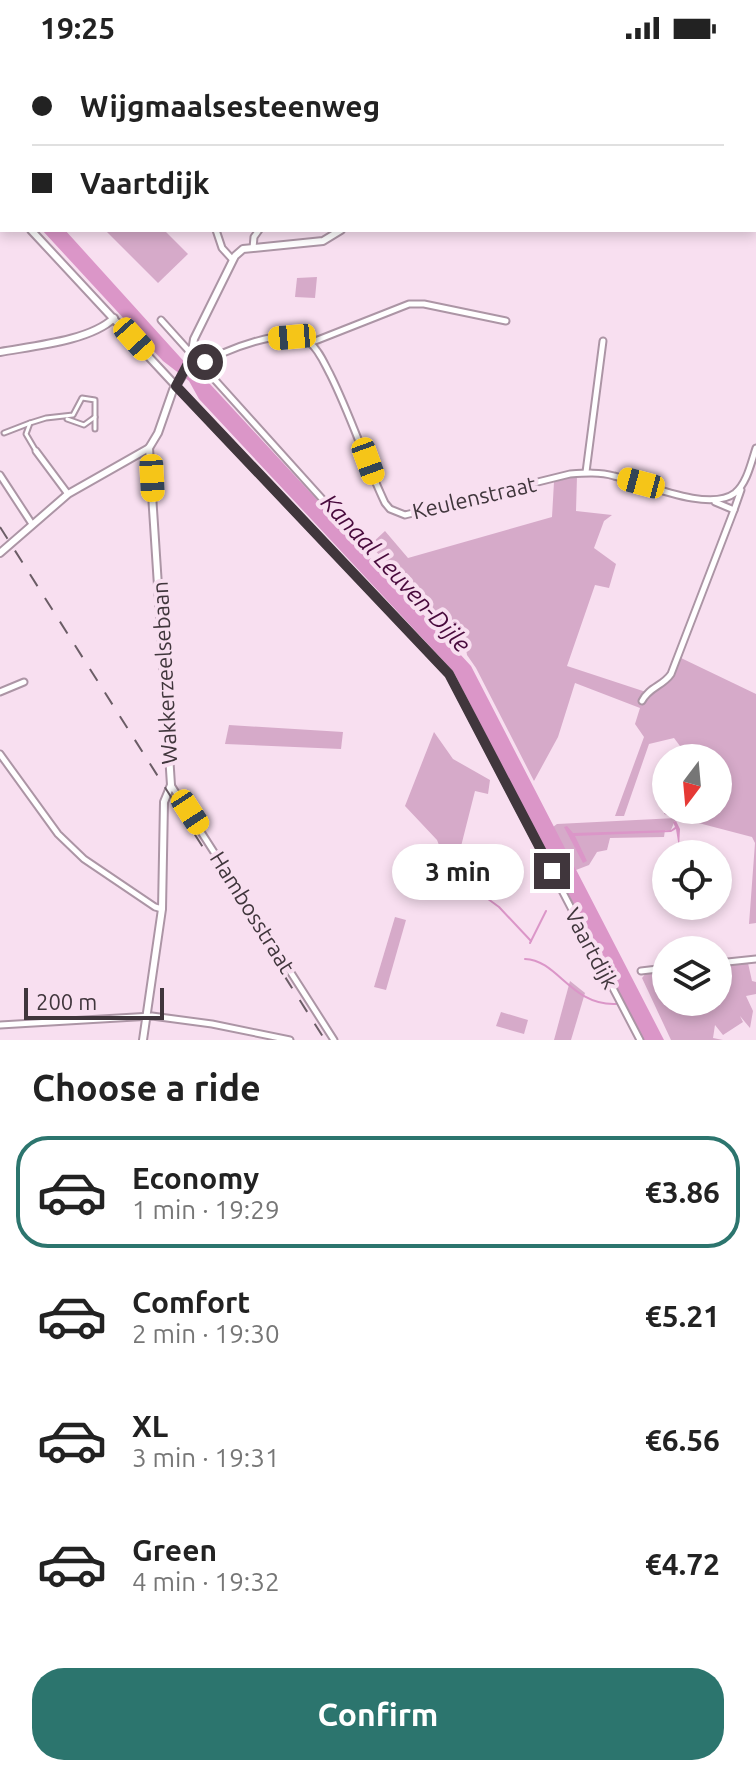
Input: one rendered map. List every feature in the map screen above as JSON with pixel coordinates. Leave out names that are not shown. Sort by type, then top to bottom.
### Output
[{"type":"street","name":"Vaartdijk","points":[[33,232],[178,382],[449,674],[640,1040]]},
{"type":"street","points":[[217,232],[222,248],[232,259]]},
{"type":"street","points":[[253,248],[258,232]]},
{"type":"street","points":[[0,553],[68,494],[149,448],[191,360],[194,339],[232,259],[243,249],[323,241],[338,232]]},
{"type":"street","points":[[200,365],[227,349],[255,341],[292,337],[310,343],[415,303],[506,321]]},
{"type":"street","points":[[0,352],[104,328],[114,318]]},
{"type":"street","points":[[161,320],[191,360],[200,365],[343,522]]},
{"type":"street","points":[[586,472],[603,341]]},
{"type":"street","name":"Keulenstraat","points":[[310,343],[342,398],[385,503],[398,513],[415,514],[586,472],[611,475],[713,501],[734,510]]},
{"type":"street","points":[[4,433],[46,418],[75,414],[79,400],[85,397],[95,400],[95,429]]},
{"type":"street","points":[[63,418],[81,425],[95,417]]},
{"type":"street","points":[[30,423],[26,434],[68,494]]},
{"type":"street","name":"Wakkerzeelsebaan","points":[[143,1040],[162,909],[164,802],[171,785],[149,448]]},
{"type":"street","points":[[642,701],[651,689],[671,674],[756,448]]},
{"type":"street","points":[[0,475],[32,524]]},
{"type":"street","points":[[713,501],[734,494],[742,485]]},
{"type":"street","points":[[0,692],[24,682]]},
{"type":"street","points":[[0,754],[58,834],[75,851],[162,909]]},
{"type":"street","name":"Hambosstraat","points":[[171,785],[334,1040]]},
{"type":"street","points":[[732,962],[756,959]]},
{"type":"street","points":[[641,971],[652,970]]},
{"type":"street","points":[[0,1025],[146,1017],[196,1021],[290,1040]]},
{"type":"shaded area","points":[[44,232],[67,232],[189,367],[210,384],[471,666],[664,1040],[644,1040],[453,671],[199,399],[189,381],[163,361]]},
{"type":"shaded area","points":[[107,232],[166,232],[188,254],[158,283]]},
{"type":"shaded area","points":[[317,277],[315,298],[295,297],[297,278]]},
{"type":"shaded area","points":[[577,476],[576,511],[612,515],[604,521],[594,548],[616,564],[609,588],[595,585],[567,666],[646,692],[656,683],[670,680],[681,658],[756,694],[756,923],[749,924],[755,843],[752,837],[702,824],[732,824],[732,744],[678,744],[674,738],[649,744],[624,816],[615,816],[644,737],[635,724],[640,708],[575,683],[558,737],[534,781],[466,649],[370,545],[385,531],[408,558],[552,517],[554,482]]},
{"type":"shaded area","points":[[229,725],[343,732],[341,749],[225,744]]},
{"type":"shaded area","points":[[434,732],[453,759],[490,780],[488,794],[475,791],[455,870],[443,855],[437,840],[405,806]]},
{"type":"shaded area","points":[[652,819],[652,824],[674,824],[671,830],[665,830],[664,837],[610,838],[607,850],[597,852],[589,865],[576,870],[553,827],[557,824]]},
{"type":"shaded area","points":[[674,824],[678,824],[680,829],[679,840],[676,829],[671,832],[575,836],[587,861],[583,863],[564,827],[567,826],[573,833],[671,830]]},
{"type":"shaded area","points":[[395,917],[406,920],[386,990],[374,987]]},
{"type":"shaded area","points":[[748,963],[752,981],[756,982],[756,994],[746,996],[753,1011],[750,1028],[740,1016],[743,1022],[723,1035],[715,1025],[713,1038],[723,1040],[671,1040],[660,1016],[732,1016],[732,964]]},
{"type":"shaded area","points":[[652,971],[652,999],[642,978]]},
{"type":"shaded area","points":[[570,981],[585,993],[571,1040],[554,1040]]},
{"type":"shaded area","points":[[501,1012],[528,1020],[524,1034],[496,1026]]},
{"type":"waterway","points":[[473,888],[499,907],[531,941]]},
{"type":"waterway","points":[[530,943],[546,911]]},
{"type":"waterway","points":[[525,959],[547,967],[587,998],[616,1004]]},
{"type":"railway","points":[[0,527],[325,1040]]},
{"type":"route","points":[[205,362],[200,365],[192,356],[176,386],[449,674],[552,871]]},
{"type":"water label","name":"Kanaal Leuven-Dijle","points":[[396,573]]}]
